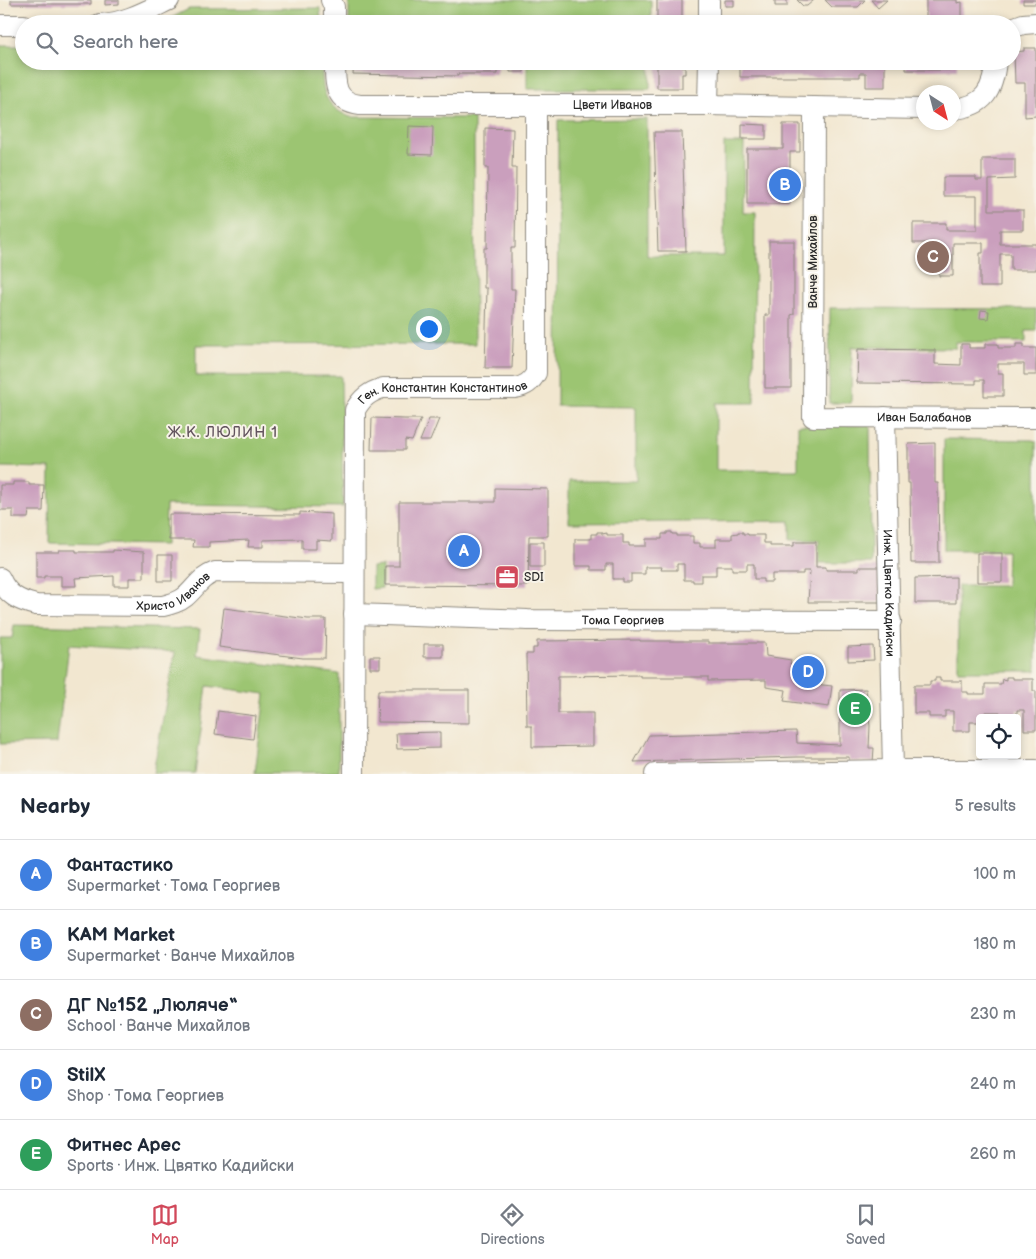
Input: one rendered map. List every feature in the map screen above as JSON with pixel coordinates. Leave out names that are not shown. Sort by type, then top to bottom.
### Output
[{"type":"street","points":[[137,15],[168,0]]},
{"type":"street","points":[[331,0],[334,7],[334,15]]},
{"type":"street","points":[[709,0],[709,15]]},
{"type":"street","points":[[1021,25],[1036,23]]},
{"type":"street","points":[[0,25],[15,24]]},
{"type":"street","name":"Цвети Иванов","points":[[335,70],[337,91],[347,102],[353,104],[708,105],[916,109]]},
{"type":"street","points":[[708,105],[709,70]]},
{"type":"street","points":[[961,108],[978,103],[987,94],[993,83],[995,70]]},
{"type":"street","name":"Ген. Константин Константинов","points":[[354,774],[355,410],[362,399],[374,391],[383,388],[522,387],[533,379],[536,373],[536,106]]},
{"type":"street","name":"Ванче Михайлов","points":[[813,417],[814,107]]},
{"type":"street","name":"Иван Балабанов","points":[[813,417],[1036,418]]},
{"type":"street","name":"Инж. Цвятко Кадийски","points":[[884,417],[891,621],[893,770]]},
{"type":"street","name":"Христо Иванов","points":[[0,578],[3,586],[12,596],[23,602],[36,605],[163,606],[175,603],[185,597],[206,575],[215,572],[354,573]]},
{"type":"street","name":"Тома Георгиев","points":[[354,614],[537,620],[891,621]]},
{"type":"street","points":[[655,774],[893,770],[1036,770]]},
{"type":"green space","points":[[349,0],[651,0],[651,15],[349,15]]},
{"type":"green space","points":[[320,8],[320,15],[177,15],[189,9]]},
{"type":"green space","points":[[0,45],[15,45],[15,70],[322,70],[323,88],[329,101],[334,107],[350,117],[474,118],[475,344],[196,345],[196,376],[341,376],[343,507],[166,505],[165,545],[49,543],[50,468],[0,467]]},
{"type":"green space","points":[[527,70],[650,70],[650,89],[527,89]]},
{"type":"green space","points":[[647,119],[647,256],[724,256],[724,143],[744,143],[743,212],[755,212],[754,403],[716,403],[716,470],[798,470],[798,425],[870,425],[871,563],[819,563],[819,540],[790,540],[790,521],[569,523],[569,481],[636,481],[636,407],[557,406],[558,120]]},
{"type":"green space","points":[[830,308],[1036,309],[1036,331],[1026,331],[1026,342],[956,342],[956,348],[852,347],[851,403],[829,403]]},
{"type":"green space","points":[[944,439],[1036,441],[1036,671],[958,671],[958,586],[1006,586],[1007,550],[944,550]]},
{"type":"green space","points":[[382,566],[382,588],[372,589],[372,567]]},
{"type":"green space","points":[[14,625],[200,629],[197,655],[339,674],[339,772],[255,773],[265,694],[207,686],[195,773],[153,773],[175,652],[69,645],[57,743],[0,744],[0,638],[12,638]]},
{"type":"building","points":[[11,0],[91,0],[91,4],[11,4]]},
{"type":"building","points":[[105,0],[119,0],[119,4],[105,5]]},
{"type":"building","points":[[657,0],[682,0],[682,15],[657,15]]},
{"type":"building","points":[[725,0],[734,0],[734,6],[725,6]]},
{"type":"building","points":[[775,0],[787,0],[787,6],[775,6]]},
{"type":"building","points":[[797,0],[814,0],[807,6],[803,6]]},
{"type":"building","points":[[825,0],[865,0],[858,7],[832,7]]},
{"type":"building","points":[[871,0],[887,0],[878,8]]},
{"type":"building","points":[[926,0],[957,0],[957,3],[962,2],[962,15],[926,15]]},
{"type":"building","points":[[1023,0],[1036,0],[1036,4],[1023,4]]},
{"type":"building","points":[[1024,48],[1036,48],[1036,116],[1025,117],[1025,83],[1015,83],[1015,70],[1021,70],[1021,51],[1024,51]]},
{"type":"building","points":[[353,70],[497,70],[497,74],[458,74],[458,76],[353,74]]},
{"type":"building","points":[[510,70],[524,70],[524,72],[510,72]]},
{"type":"building","points":[[657,70],[685,70],[685,74],[682,74],[682,88],[657,88]]},
{"type":"building","points":[[740,70],[885,70],[885,87],[866,87],[866,73],[860,73],[860,77],[740,77]]},
{"type":"building","points":[[742,124],[766,125],[766,139],[742,139]]},
{"type":"building","points":[[783,124],[800,124],[800,152],[790,152],[790,204],[747,204],[747,149],[783,149]]},
{"type":"building","points":[[409,126],[433,127],[432,155],[408,154]]},
{"type":"building","points":[[485,128],[513,129],[512,168],[516,168],[515,248],[511,248],[511,289],[515,289],[512,368],[485,368],[487,288],[484,288],[484,248],[487,248],[488,168],[485,168]]},
{"type":"building","points":[[654,132],[682,132],[686,251],[658,251]]},
{"type":"building","points":[[982,159],[1015,159],[1015,179],[989,180],[989,210],[1023,210],[1023,230],[1000,230],[1000,244],[1036,244],[1036,270],[1011,270],[1011,254],[1000,254],[1000,287],[980,287],[980,253],[983,253],[983,243],[953,243],[953,276],[939,276],[939,243],[913,243],[913,223],[946,223],[946,230],[977,230],[977,196],[943,196],[943,177],[976,177],[976,180],[982,180]]},
{"type":"building","points":[[769,241],[794,241],[791,388],[765,388],[765,315],[769,315]]},
{"type":"building","points":[[981,310],[989,311],[988,319],[980,318]]},
{"type":"building","points":[[961,344],[969,344],[969,348],[985,348],[985,344],[998,344],[998,348],[1016,348],[1016,344],[1024,344],[1024,348],[1036,348],[1036,375],[1024,375],[1024,364],[998,364],[998,373],[1003,373],[1003,396],[984,396],[984,380],[976,380],[976,384],[857,383],[858,349],[935,350],[935,364],[961,365]]},
{"type":"building","points":[[372,418],[421,419],[412,441],[405,440],[405,450],[371,450]]},
{"type":"building","points":[[429,419],[439,419],[430,441],[420,441]]},
{"type":"building","points":[[935,443],[935,483],[938,483],[939,563],[911,563],[908,444]]},
{"type":"building","points":[[13,482],[29,482],[29,485],[44,485],[43,511],[29,511],[28,518],[13,518],[13,510],[0,510],[0,485],[13,485]]},
{"type":"building","points":[[495,488],[548,489],[548,536],[529,536],[528,586],[385,585],[385,566],[399,566],[399,502],[495,502]]},
{"type":"building","points":[[300,512],[332,514],[332,541],[316,540],[316,549],[302,549],[302,539],[263,540],[263,547],[248,547],[249,540],[209,542],[209,547],[193,547],[194,540],[169,540],[169,514],[300,515]]},
{"type":"building","points":[[597,532],[607,533],[607,535],[623,535],[623,543],[629,543],[629,546],[646,546],[646,539],[662,539],[662,534],[667,534],[667,532],[677,534],[677,536],[693,536],[693,543],[700,543],[700,547],[716,547],[716,539],[732,539],[732,534],[738,532],[748,535],[764,535],[764,543],[770,543],[770,546],[794,546],[794,542],[816,542],[816,567],[826,567],[826,570],[859,570],[859,567],[881,567],[880,602],[808,602],[810,571],[803,571],[803,574],[772,574],[772,582],[763,582],[763,579],[754,579],[754,564],[747,564],[747,570],[732,570],[732,566],[716,566],[716,575],[701,575],[701,582],[684,580],[684,564],[677,564],[677,570],[661,570],[662,567],[645,567],[645,574],[631,574],[631,582],[623,582],[623,579],[613,579],[613,564],[606,564],[606,570],[591,570],[591,566],[575,566],[575,539],[591,539],[591,534],[597,534]]},
{"type":"building","points":[[530,542],[544,542],[544,567],[530,567]]},
{"type":"building","points":[[59,550],[76,550],[76,552],[113,552],[113,550],[144,552],[144,578],[129,578],[129,586],[114,586],[114,576],[75,578],[76,586],[61,586],[61,576],[36,578],[36,552],[59,552]]},
{"type":"building","points":[[977,553],[1002,553],[1002,582],[977,582]]},
{"type":"building","points":[[158,555],[172,555],[172,581],[158,581]]},
{"type":"building","points":[[956,577],[956,603],[915,603],[915,578]]},
{"type":"building","points":[[224,608],[308,619],[326,619],[325,658],[303,658],[219,647]]},
{"type":"building","points":[[640,640],[765,643],[766,656],[791,660],[790,664],[817,668],[814,684],[832,686],[829,707],[784,701],[786,690],[766,687],[766,680],[708,681],[708,677],[640,677],[640,675],[558,676],[558,713],[593,713],[593,746],[532,747],[532,726],[527,726],[526,654],[533,654],[533,648],[537,648],[537,641]]},
{"type":"building","points":[[424,644],[443,644],[443,657],[424,657]]},
{"type":"building","points":[[873,646],[874,660],[848,661],[848,647]]},
{"type":"building","points":[[370,656],[380,656],[380,668],[370,668]]},
{"type":"building","points":[[1006,677],[1012,677],[1012,679],[1033,679],[1033,691],[1036,691],[1036,730],[1024,730],[1024,710],[1017,710],[1017,714],[985,712],[985,714],[976,714],[976,722],[970,722],[970,731],[953,731],[953,711],[945,711],[945,717],[929,717],[929,713],[914,713],[914,685],[930,685],[930,681],[940,678],[940,681],[962,681],[962,692],[985,694],[985,684],[1001,684],[1002,679],[1006,680]]},
{"type":"building","points":[[866,689],[870,726],[869,748],[874,748],[873,762],[849,761],[849,757],[797,757],[634,762],[649,735],[796,731],[797,743],[840,745],[840,690]]},
{"type":"building","points":[[378,690],[469,690],[469,723],[377,722]]},
{"type":"building","points":[[218,711],[256,716],[253,739],[215,734]]},
{"type":"building","points":[[440,732],[440,748],[397,749],[396,733]]},
{"type":"place","name":"KAM Market","points":[[785,185]]},
{"type":"place","name":"ДГ №152 „Люляче“","points":[[933,257]]},
{"type":"place","name":"Фантастико","points":[[464,551]]},
{"type":"place","name":"SDI","points":[[507,577]]},
{"type":"place","name":"StilX","points":[[808,672]]},
{"type":"place","name":"Фитнес Арес","points":[[855,709]]},
{"type":"district","name":"Ж.К. ЛЮЛИН 1","points":[[223,432]]}]
